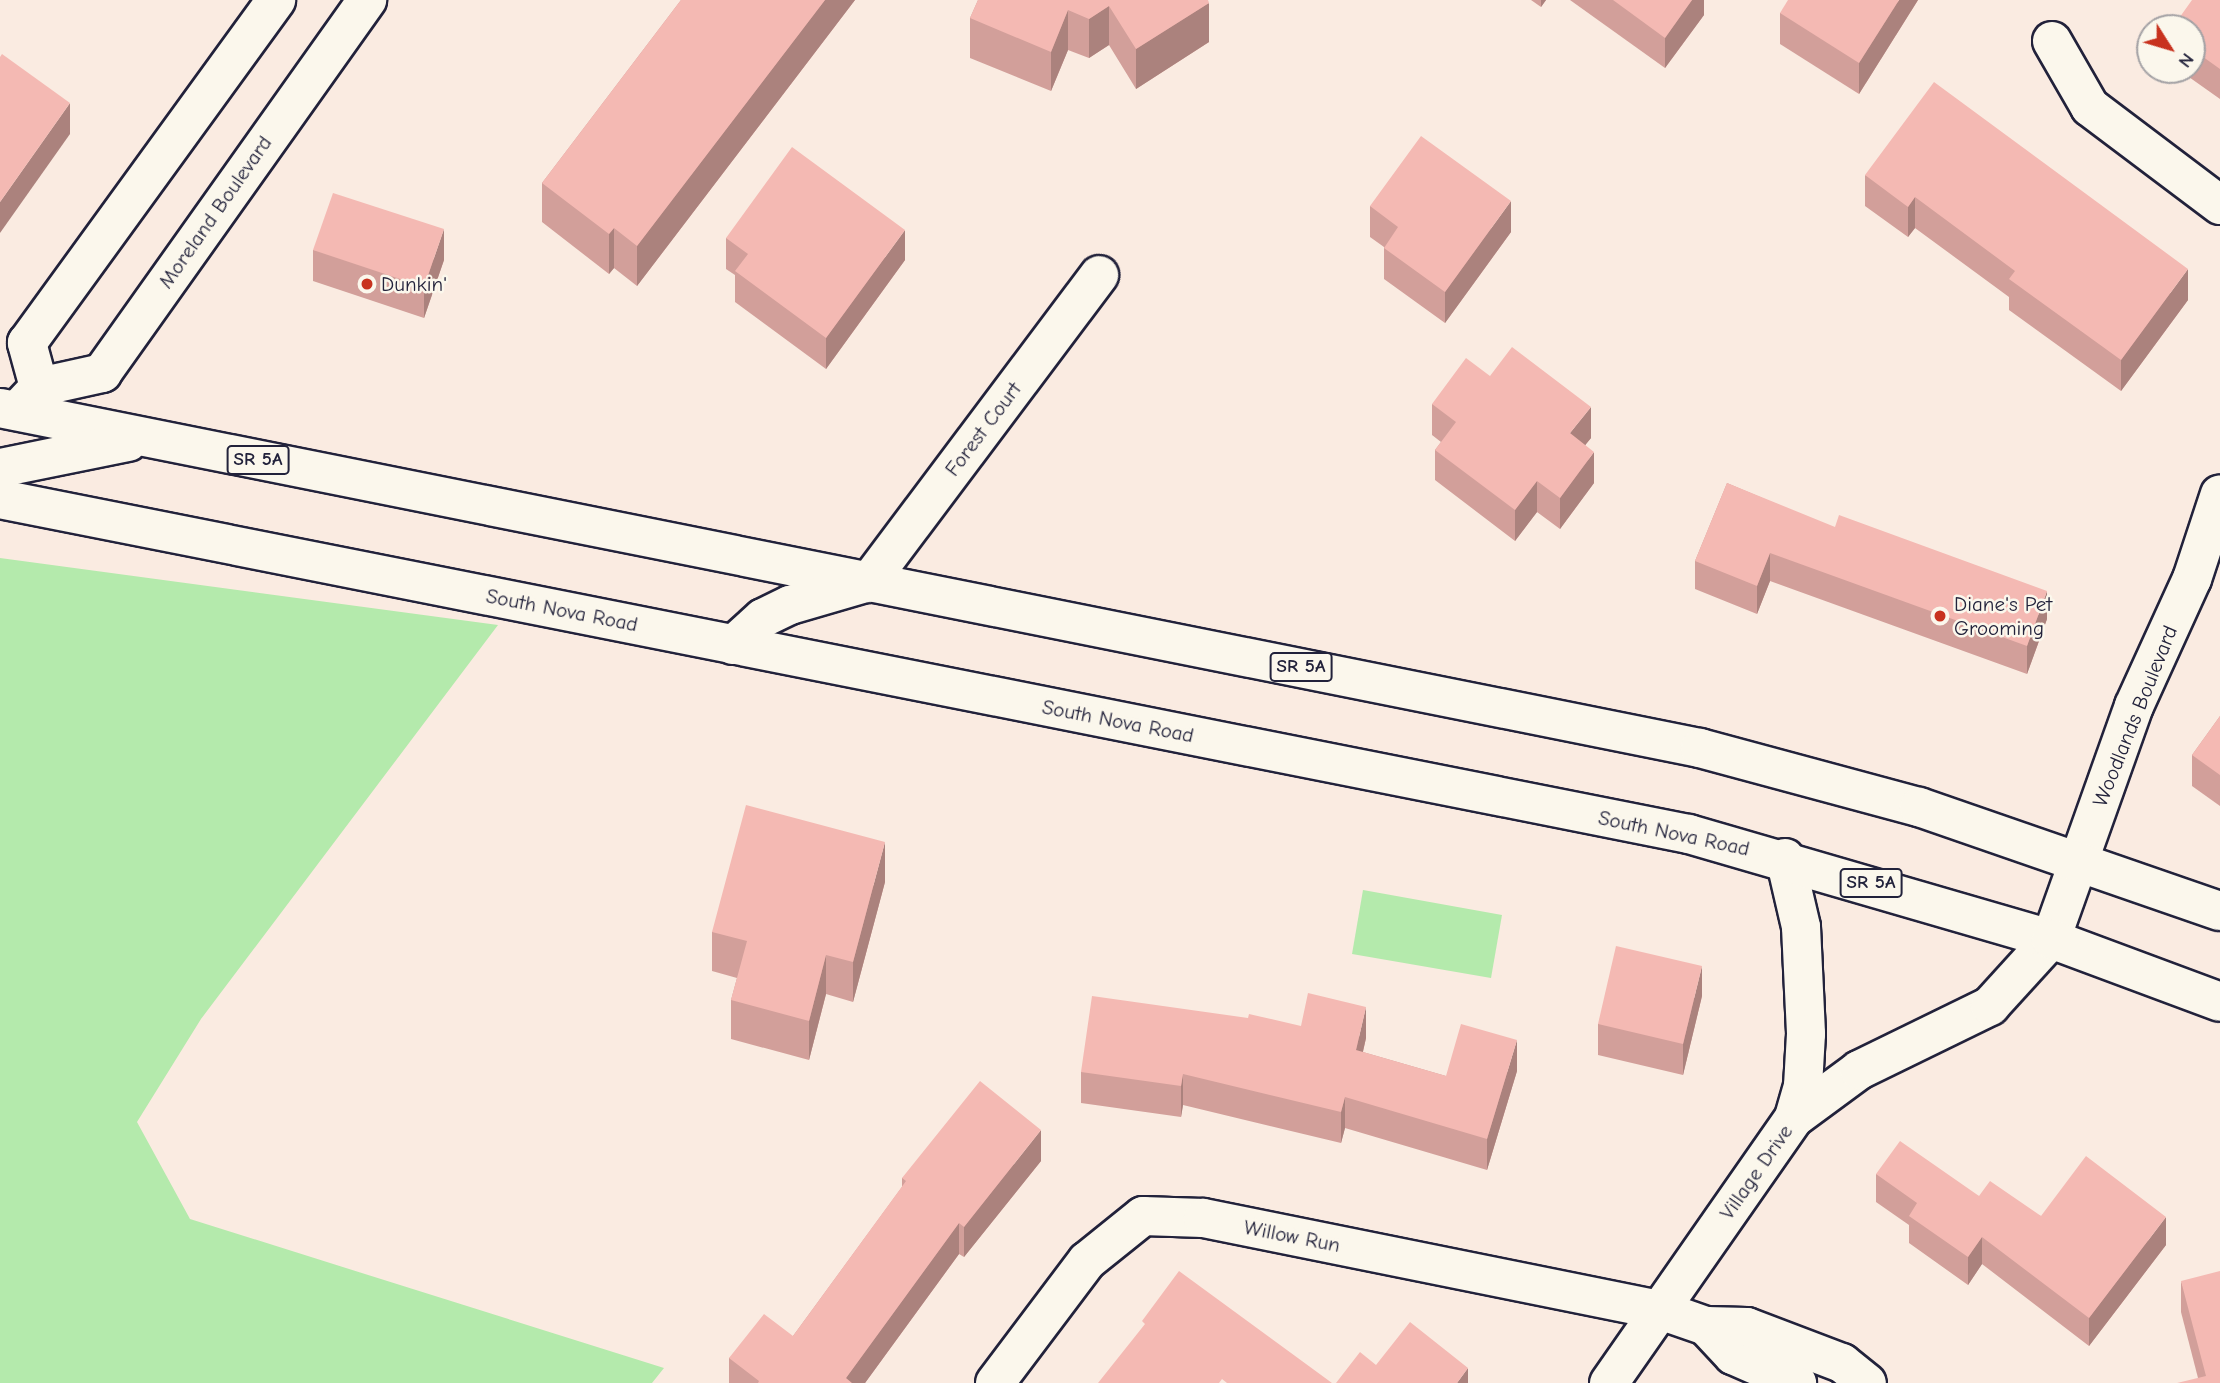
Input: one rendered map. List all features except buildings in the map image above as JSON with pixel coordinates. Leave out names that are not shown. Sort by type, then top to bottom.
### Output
[{"type":"main road","points":[[14,407],[27,342],[276,0]]},
{"type":"main road","name":"Moreland Boulevard","points":[[14,407],[102,373],[367,0]]},
{"type":"main road","points":[[2052,41],[2090,107],[2220,205]]},
{"type":"main road","name":"Forest Court","points":[[868,583],[1099,275]]},
{"type":"main road","name":"SR 5A","points":[[14,407],[150,438],[868,583],[1688,745],[1919,807],[2079,859],[2220,911]]},
{"type":"main road","points":[[0,468],[150,438]]},
{"type":"main road","name":"Woodlands Boulevard","points":[[2051,939],[2134,706],[2192,579],[2220,495]]},
{"type":"main road","name":"South Nova Road","points":[[0,499],[1689,834],[1785,858],[2051,939],[2220,1002]]},
{"type":"main road","points":[[733,645],[763,618],[790,605],[868,583]]},
{"type":"main road","points":[[1785,858],[1801,927],[1806,1034],[1802,1086],[1794,1118]]},
{"type":"main road","name":"Village Drive","points":[[1609,1383],[1794,1118],[1859,1070],[1990,1006],[2051,939]]},
{"type":"main road","name":"Willow Run","points":[[995,1383],[1087,1261],[1143,1216],[1203,1218],[1660,1310],[1706,1326]]},
{"type":"main road","points":[[1706,1326],[1733,1355],[1797,1383]]},
{"type":"main road","points":[[1706,1326],[1746,1327],[1842,1363],[1867,1383]]},
{"type":"green space","points":[[0,558],[498,625],[201,1019],[137,1122],[190,1219],[664,1368],[652,1383],[0,1383]]},
{"type":"green space","points":[[1363,890],[1502,915],[1491,978],[1352,954]]},
{"type":"place","name":"Dunkin'","points":[[367,284]]},
{"type":"place","name":"Diane's Pet Grooming","points":[[1940,616]]}]
